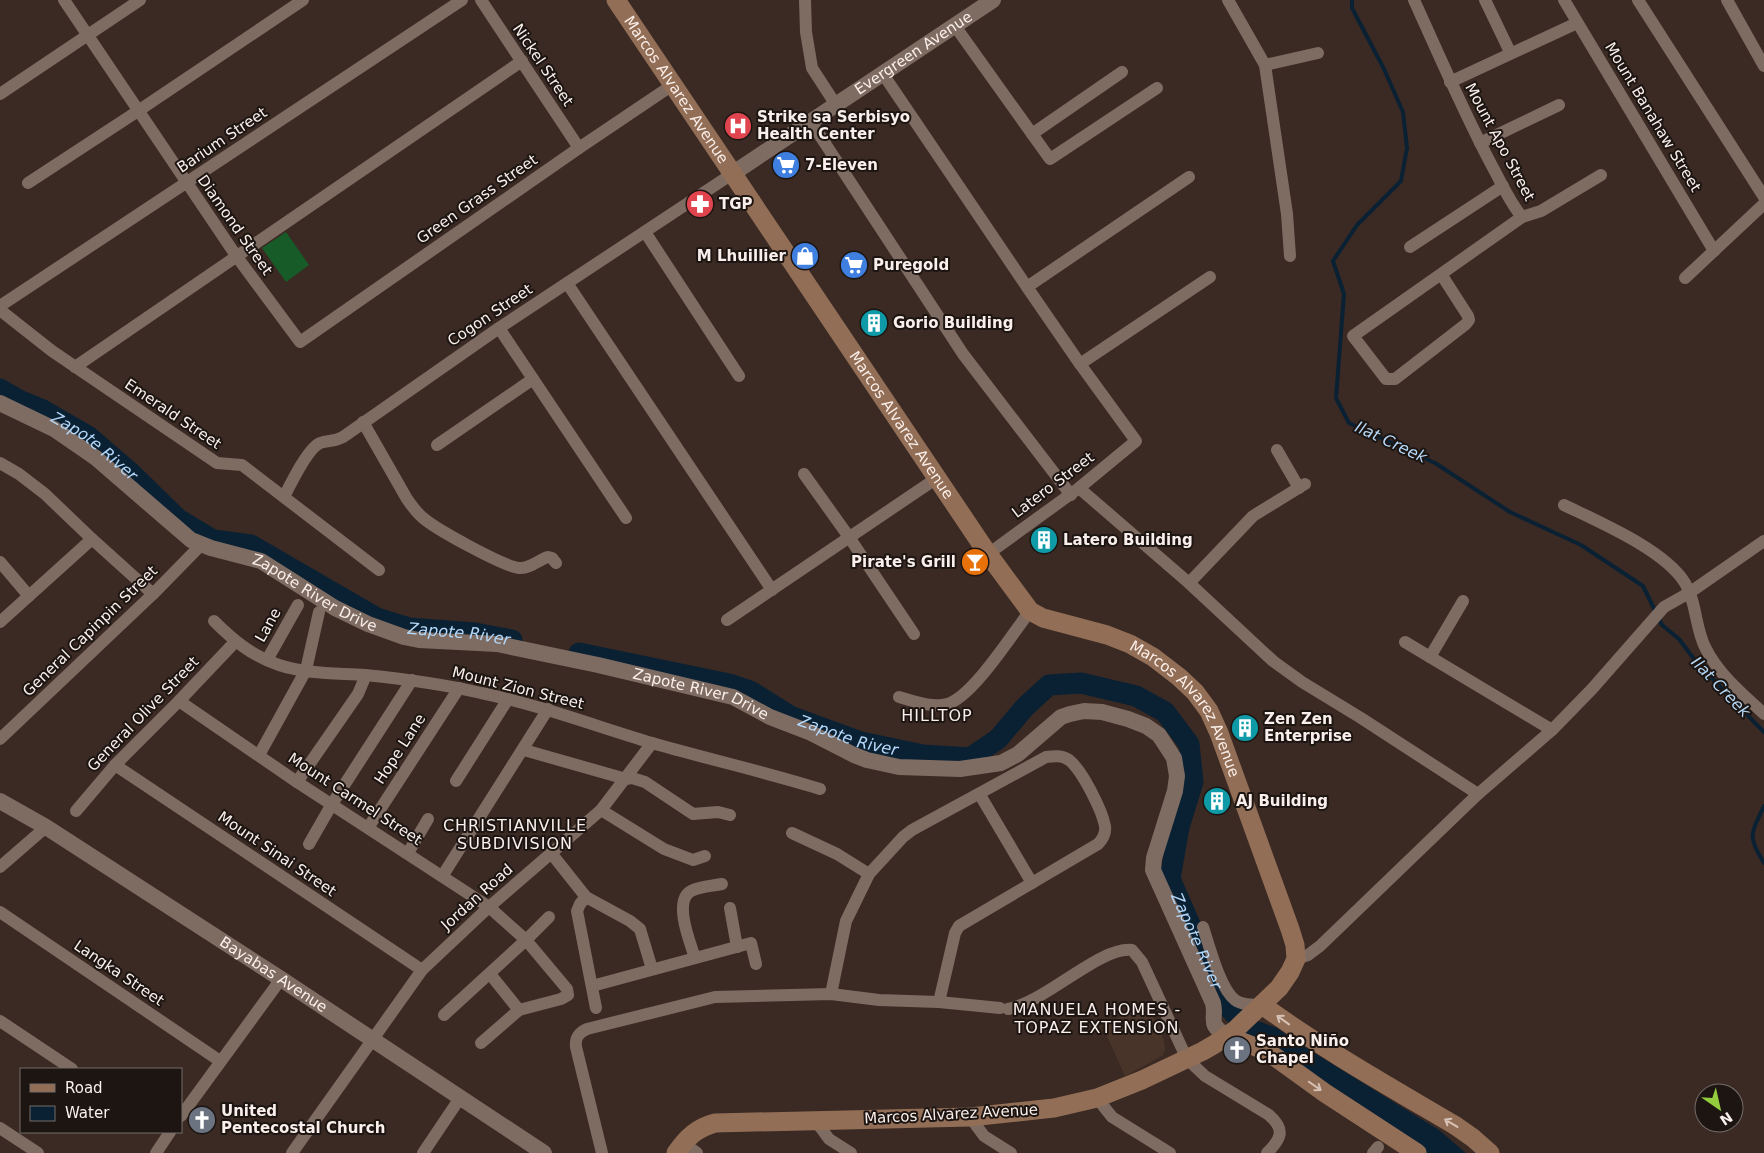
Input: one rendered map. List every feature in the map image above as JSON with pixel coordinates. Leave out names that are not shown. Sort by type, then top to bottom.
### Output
[{"type":"main road","name":"Marcos Alvarez Avenue","points":[[620,1],[732,174],[988,554],[1030,611],[1044,618],[1107,635],[1130,644],[1153,657],[1179,677],[1195,692],[1209,711],[1219,733],[1290,929],[1295,945],[1296,959],[1279,988],[1231,1033],[1187,1059],[1097,1098],[1054,1108],[970,1117],[716,1123],[704,1126],[693,1132],[685,1150]]},
{"type":"main road","points":[[1256,1011],[1297,1031],[1334,1055],[1456,1126],[1490,1153]]},
{"type":"main road","points":[[1231,1033],[1275,1057],[1325,1093],[1417,1153]]},
{"type":"street","name":"Diamond Street","points":[[64,0],[236,257],[300,342]]},
{"type":"street","points":[[0,94],[140,0]]},
{"type":"street","points":[[28,182],[138,112],[304,0]]},
{"type":"street","name":"Barium Street","points":[[0,306],[462,0]]},
{"type":"street","name":"Nickel Street","points":[[481,0],[579,148]]},
{"type":"street","points":[[805,0],[806,32],[812,68],[836,106]]},
{"type":"street","name":"Evergreen Avenue","points":[[732,174],[993,0]]},
{"type":"street","points":[[1228,0],[1265,65],[1290,256]]},
{"type":"street","name":"Mount Apo Street","points":[[1414,0],[1450,82],[1480,143],[1512,204],[1522,217],[1541,211],[1601,175]]},
{"type":"street","points":[[1485,0],[1510,52]]},
{"type":"street","name":"Mount Banahaw Street","points":[[1564,0],[1714,251]]},
{"type":"street","points":[[1638,0],[1764,197]]},
{"type":"street","points":[[1727,0],[1764,66]]},
{"type":"street","points":[[1450,82],[1577,22]]},
{"type":"street","points":[[954,26],[1050,160],[1157,88]]},
{"type":"street","points":[[1265,65],[1318,53]]},
{"type":"street","points":[[75,367],[522,62]]},
{"type":"street","points":[[1032,134],[1122,72]]},
{"type":"street","points":[[882,74],[1080,364],[1210,277]]},
{"type":"street","name":"Green Grass Street","points":[[300,342],[674,84]]},
{"type":"street","points":[[1480,143],[1559,105]]},
{"type":"street","points":[[811,122],[963,354],[1075,491],[1189,582],[1273,661],[1302,682],[1478,794]]},
{"type":"street","name":"Cogon Street","points":[[284,497],[298,471],[319,443],[337,440],[499,328],[732,174]]},
{"type":"street","points":[[1027,287],[1190,177]]},
{"type":"street","points":[[1410,247],[1503,186]]},
{"type":"street","points":[[1685,278],[1764,204]]},
{"type":"street","points":[[1441,274],[1469,320],[1395,379],[1386,379],[1353,336],[1441,274],[1522,217]]},
{"type":"street","points":[[645,232],[739,376]]},
{"type":"street","points":[[567,283],[772,590]]},
{"type":"street","name":"Emerald Street","points":[[0,310],[75,367],[217,463],[242,465],[379,570]]},
{"type":"street","points":[[499,328],[626,518]]},
{"type":"street","name":"Latero Street","points":[[988,554],[1075,491],[1136,441],[1080,364]]},
{"type":"street","points":[[437,445],[533,379]]},
{"type":"street","name":"Zapote River Drive","points":[[0,403],[54,429],[96,458],[182,534],[201,545],[261,561],[335,608],[368,624],[404,637],[419,640],[497,644],[598,665],[733,697],[770,717],[809,732],[854,755],[899,767],[960,769],[1001,763],[1018,754],[1061,717],[1084,711],[1102,712],[1128,718],[1146,726],[1159,734],[1165,741],[1174,758],[1177,776],[1172,804],[1154,858],[1152,870],[1213,1003],[1213,1021],[1218,1030],[1231,1033]]},
{"type":"street","points":[[364,422],[408,499],[420,516],[479,550],[519,568],[532,566],[548,557],[556,562]]},
{"type":"street","points":[[1189,582],[1252,516],[1302,486],[1277,450]]},
{"type":"street","points":[[0,463],[46,494],[153,594]]},
{"type":"street","points":[[804,474],[914,634]]},
{"type":"street","points":[[727,620],[937,478]]},
{"type":"street","points":[[1564,505],[1629,538],[1669,564],[1685,583],[1705,648],[1717,667],[1764,714]]},
{"type":"street","points":[[0,622],[92,539]]},
{"type":"street","points":[[1296,959],[1308,955],[1320,946],[1478,794],[1552,730],[1592,690],[1664,607],[1689,593],[1764,541]]},
{"type":"street","name":"General Capinpin Street","points":[[0,739],[153,594],[201,545]]},
{"type":"street","points":[[0,562],[29,596]]},
{"type":"street","points":[[1430,657],[1463,601]]},
{"type":"street","name":"Lane","points":[[267,660],[298,605]]},
{"type":"street","points":[[899,697],[932,706],[948,704],[965,695],[978,681],[1030,611]]},
{"type":"street","points":[[259,755],[306,670],[319,612]]},
{"type":"street","name":"Mount Zion Street","points":[[214,621],[235,642],[279,665],[306,670],[412,680],[508,699],[548,709],[652,743],[820,789]]},
{"type":"street","name":"General Olive Street","points":[[76,811],[115,765],[179,702],[235,642]]},
{"type":"street","points":[[1405,642],[1552,730]]},
{"type":"street","points":[[298,782],[358,694],[366,675]]},
{"type":"street","name":"Hope Lane","points":[[309,844],[332,804],[412,680]]},
{"type":"street","name":"Hope Lane","points":[[368,828],[458,688]]},
{"type":"street","points":[[456,781],[508,699]]},
{"type":"street","name":"Mount Carmel Street","points":[[179,702],[489,906],[526,940],[567,989],[568,995],[561,999],[519,1010]]},
{"type":"street","points":[[443,875],[524,750],[548,709]]},
{"type":"street","name":"Jordan Road","points":[[292,1153],[422,970],[489,906],[601,810],[652,743]]},
{"type":"street","points":[[524,750],[626,779],[632,778],[645,782],[693,814],[718,812],[730,815]]},
{"type":"street","points":[[831,994],[846,921],[869,874],[903,837],[1036,762],[1054,756],[1069,760],[1076,767],[1095,797],[1105,827],[1102,840],[959,926],[955,933],[939,1002]]},
{"type":"street","name":"Mount Sinai Street","points":[[115,765],[422,970]]},
{"type":"street","points":[[980,795],[1032,883]]},
{"type":"street","name":"Bayabas Avenue","points":[[0,801],[46,827],[282,979],[541,1152]]},
{"type":"street","points":[[601,810],[664,849],[693,860],[705,856]]},
{"type":"street","points":[[408,853],[428,819]]},
{"type":"street","points":[[0,867],[46,827]]},
{"type":"street","points":[[792,833],[837,854],[869,874]]},
{"type":"street","points":[[550,854],[586,898],[630,921],[640,929],[652,969]]},
{"type":"street","points":[[695,958],[683,912],[684,898],[695,889],[722,884]]},
{"type":"street","points":[[586,898],[580,904],[577,911],[596,1008]]},
{"type":"street","points":[[730,908],[737,947]]},
{"type":"street","name":"Langka Street","points":[[0,912],[220,1061]]},
{"type":"street","points":[[444,1015],[549,917]]},
{"type":"street","points":[[1203,927],[1216,966],[1230,995],[1236,1001],[1256,1011]]},
{"type":"street","points":[[592,986],[751,943],[756,964]]},
{"type":"street","points":[[602,1153],[576,1047],[576,1041],[581,1032],[714,997],[831,994],[880,1000],[939,1002],[1004,1008],[1022,1005],[1037,998],[1118,950],[1132,950],[1138,955],[1187,1059],[1206,1076],[1269,1115],[1276,1122],[1280,1129],[1280,1136],[1276,1144],[1267,1153]]},
{"type":"street","points":[[481,1043],[519,1010],[490,974]]},
{"type":"street","points":[[182,1115],[282,979]]},
{"type":"street","points":[[0,1021],[70,1068]]},
{"type":"street","points":[[423,1153],[460,1098]]},
{"type":"street","points":[[1097,1098],[1112,1117],[1170,1153]]},
{"type":"street","points":[[970,1117],[984,1136],[1010,1153]]},
{"type":"street","points":[[815,1120],[829,1139],[851,1153]]},
{"type":"street","points":[[0,1128],[38,1153]]},
{"type":"street","points":[[156,1153],[168,1133]]},
{"type":"shaded area","points":[[1147,1005],[1164,1040],[1165,1050],[1162,1056],[1125,1076],[1102,1025]]},
{"type":"green space","points":[[286,232],[309,265],[286,282],[262,248]]},
{"type":"water","points":[[1261,1022],[1277,1028],[1439,1130],[1466,1153],[1422,1153],[1246,1035],[1254,1025]]},
{"type":"waterway","name":"Ilat Creek","points":[[1352,0],[1352,8],[1384,69],[1403,112],[1407,148],[1401,181],[1357,225],[1333,261],[1344,294],[1336,398],[1349,423],[1435,463],[1510,512],[1581,545],[1643,586],[1662,625],[1679,639],[1697,663],[1764,732]]},
{"type":"waterway","name":"Zapote River","points":[[0,389],[21,401],[43,410],[88,436],[132,474],[178,519],[213,540],[251,545],[377,618],[409,628],[475,633],[512,640]]},
{"type":"waterway","name":"Zapote River","points":[[579,653],[729,684],[750,691],[790,716],[861,742],[923,755],[970,758],[998,739],[1025,707],[1049,685],[1081,683],[1136,696],[1165,712],[1189,744],[1193,782],[1179,827],[1170,879],[1224,1002],[1240,1020],[1259,1034]]},
{"type":"waterway","name":"Ilat Creek","points":[[1764,806],[1753,835],[1755,847],[1764,863]]},
{"type":"place","name":"Strike sa Serbisyo Health Center","points":[[738,126]]},
{"type":"place","name":"7-Eleven","points":[[786,165]]},
{"type":"place","name":"TGP","points":[[700,204]]},
{"type":"place","name":"M Lhuillier","points":[[805,256]]},
{"type":"place","name":"Puregold","points":[[854,265]]},
{"type":"place","name":"Gorio Building","points":[[874,323]]},
{"type":"place","name":"Latero Building","points":[[1044,540]]},
{"type":"place","name":"Pirate's Grill","points":[[975,562]]},
{"type":"place","name":"Zen Zen Enterprise","points":[[1245,728]]},
{"type":"place","name":"AJ Building","points":[[1217,801]]},
{"type":"place","name":"Santo Niño Chapel","points":[[1237,1050]]},
{"type":"place","name":"United Pentecostal Church","points":[[202,1120]]},
{"type":"district","name":"HILLTOP","points":[[937,715]]},
{"type":"district","name":"CHRISTIANVILLE SUBDIVISION","points":[[515,834]]},
{"type":"district","name":"MANUELA HOMES - TOPAZ EXTENSION","points":[[1097,1018]]}]
